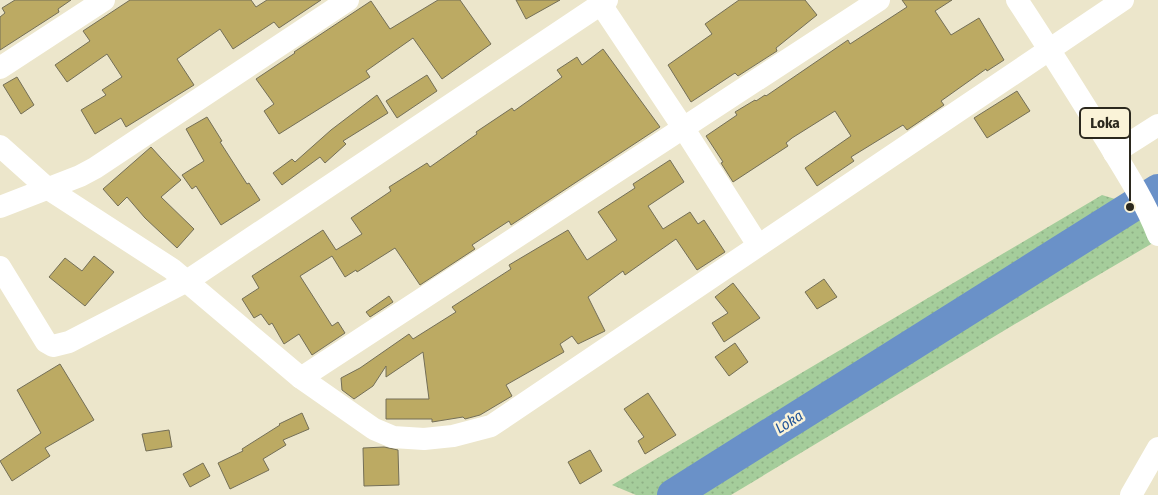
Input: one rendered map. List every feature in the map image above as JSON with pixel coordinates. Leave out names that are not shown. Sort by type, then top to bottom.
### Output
[{"type":"street","points":[[0,68],[104,0]]},
{"type":"street","points":[[0,206],[80,176],[95,168],[348,0]]},
{"type":"street","points":[[301,378],[879,0]]},
{"type":"street","points":[[1017,0],[1114,153],[1154,226]]},
{"type":"street","points":[[0,146],[47,188],[187,280],[301,378],[374,429],[393,437],[424,438],[453,436],[491,426],[1123,0]]},
{"type":"street","points":[[0,267],[46,342],[53,346],[69,342],[187,280],[602,2],[758,245]]},
{"type":"street","points":[[1114,153],[1158,124]]},
{"type":"street","points":[[1131,495],[1158,448]]},
{"type":"green space","points":[[1158,184],[1158,240],[731,495],[636,495],[612,485],[1102,195],[1128,203]]},
{"type":"building","points":[[15,0],[71,0],[58,9],[59,12],[0,50],[0,17],[5,13],[2,8]]},
{"type":"building","points":[[130,0],[251,0],[256,7],[267,0],[321,0],[279,28],[274,22],[233,49],[220,29],[177,59],[194,85],[126,127],[121,118],[95,134],[81,110],[106,95],[102,90],[122,77],[107,54],[67,82],[55,65],[90,41],[83,31]]},
{"type":"building","points":[[438,0],[460,0],[491,44],[442,79],[413,38],[366,71],[370,77],[279,134],[264,111],[274,104],[256,79],[371,1],[390,29]]},
{"type":"building","points":[[516,0],[560,0],[526,19]]},
{"type":"building","points":[[739,0],[805,0],[817,15],[776,48],[777,51],[738,76],[735,73],[691,102],[668,65],[712,34],[705,24]]},
{"type":"building","points":[[902,0],[952,0],[935,11],[951,35],[979,18],[1004,60],[987,71],[986,69],[941,101],[944,105],[907,130],[903,125],[851,157],[854,161],[817,186],[805,168],[851,136],[835,111],[792,138],[786,143],[788,146],[733,182],[706,136],[737,115],[735,112],[766,96],[848,40],[850,44],[907,7]]},
{"type":"building","points":[[603,49],[660,127],[511,225],[509,221],[472,245],[475,249],[420,285],[395,248],[357,272],[356,270],[345,277],[332,256],[300,276],[332,326],[338,322],[345,333],[312,355],[299,334],[284,344],[272,323],[269,325],[261,314],[254,318],[242,299],[259,288],[252,276],[323,230],[336,250],[362,234],[351,218],[391,191],[389,187],[427,163],[430,167],[477,134],[476,132],[512,108],[514,111],[562,77],[557,70],[577,57],[582,65]]},
{"type":"building","points":[[427,75],[437,91],[397,118],[386,101]]},
{"type":"building","points":[[17,77],[34,105],[21,114],[3,85]]},
{"type":"building","points":[[1017,91],[1030,111],[987,138],[974,118]]},
{"type":"building","points":[[377,95],[388,113],[343,141],[346,144],[325,163],[320,157],[282,185],[273,173],[292,159],[295,162],[331,130]]},
{"type":"building","points":[[207,117],[222,141],[220,142],[247,184],[249,183],[260,200],[221,225],[196,186],[192,189],[182,175],[204,161],[186,129]]},
{"type":"building","points":[[151,147],[181,180],[161,197],[194,229],[177,248],[145,218],[127,197],[118,206],[103,189]]},
{"type":"building","points":[[670,160],[684,182],[648,206],[663,229],[690,212],[698,224],[704,220],[725,252],[697,270],[676,239],[625,275],[623,271],[588,297],[605,331],[578,344],[572,336],[560,344],[564,352],[506,385],[512,396],[480,415],[465,419],[463,417],[432,422],[432,419],[386,419],[386,399],[429,399],[423,352],[386,377],[386,366],[373,386],[354,399],[342,390],[341,378],[360,368],[409,334],[413,339],[456,312],[452,307],[511,269],[509,265],[568,230],[587,260],[617,240],[598,212],[635,188],[633,184]]},
{"type":"building","points":[[94,256],[114,272],[85,306],[49,277],[65,258],[82,271]]},
{"type":"building","points":[[824,279],[837,297],[817,309],[805,292]]},
{"type":"building","points":[[733,283],[760,318],[724,342],[712,323],[728,313],[715,297]]},
{"type":"building","points":[[389,296],[393,302],[370,317],[366,312]]},
{"type":"building","points":[[735,343],[748,362],[729,376],[715,357]]},
{"type":"building","points":[[60,364],[94,420],[45,448],[50,456],[12,481],[0,461],[41,433],[17,390]]},
{"type":"building","points":[[648,393],[676,435],[645,454],[638,441],[644,437],[624,409]]},
{"type":"building","points":[[302,413],[309,429],[283,440],[286,445],[263,459],[269,470],[230,489],[218,463],[243,451],[242,449],[279,424]]},
{"type":"building","points":[[169,430],[172,447],[146,451],[142,434]]},
{"type":"building","points":[[384,447],[398,450],[399,485],[364,486],[363,448]]},
{"type":"building","points":[[590,450],[602,471],[580,484],[568,462]]},
{"type":"building","points":[[203,463],[210,476],[190,487],[183,474]]},
{"type":"waterway","name":"Loka","points":[[673,495],[1158,190]]},
{"type":"place","name":"Loka","points":[[1130,207]]}]
